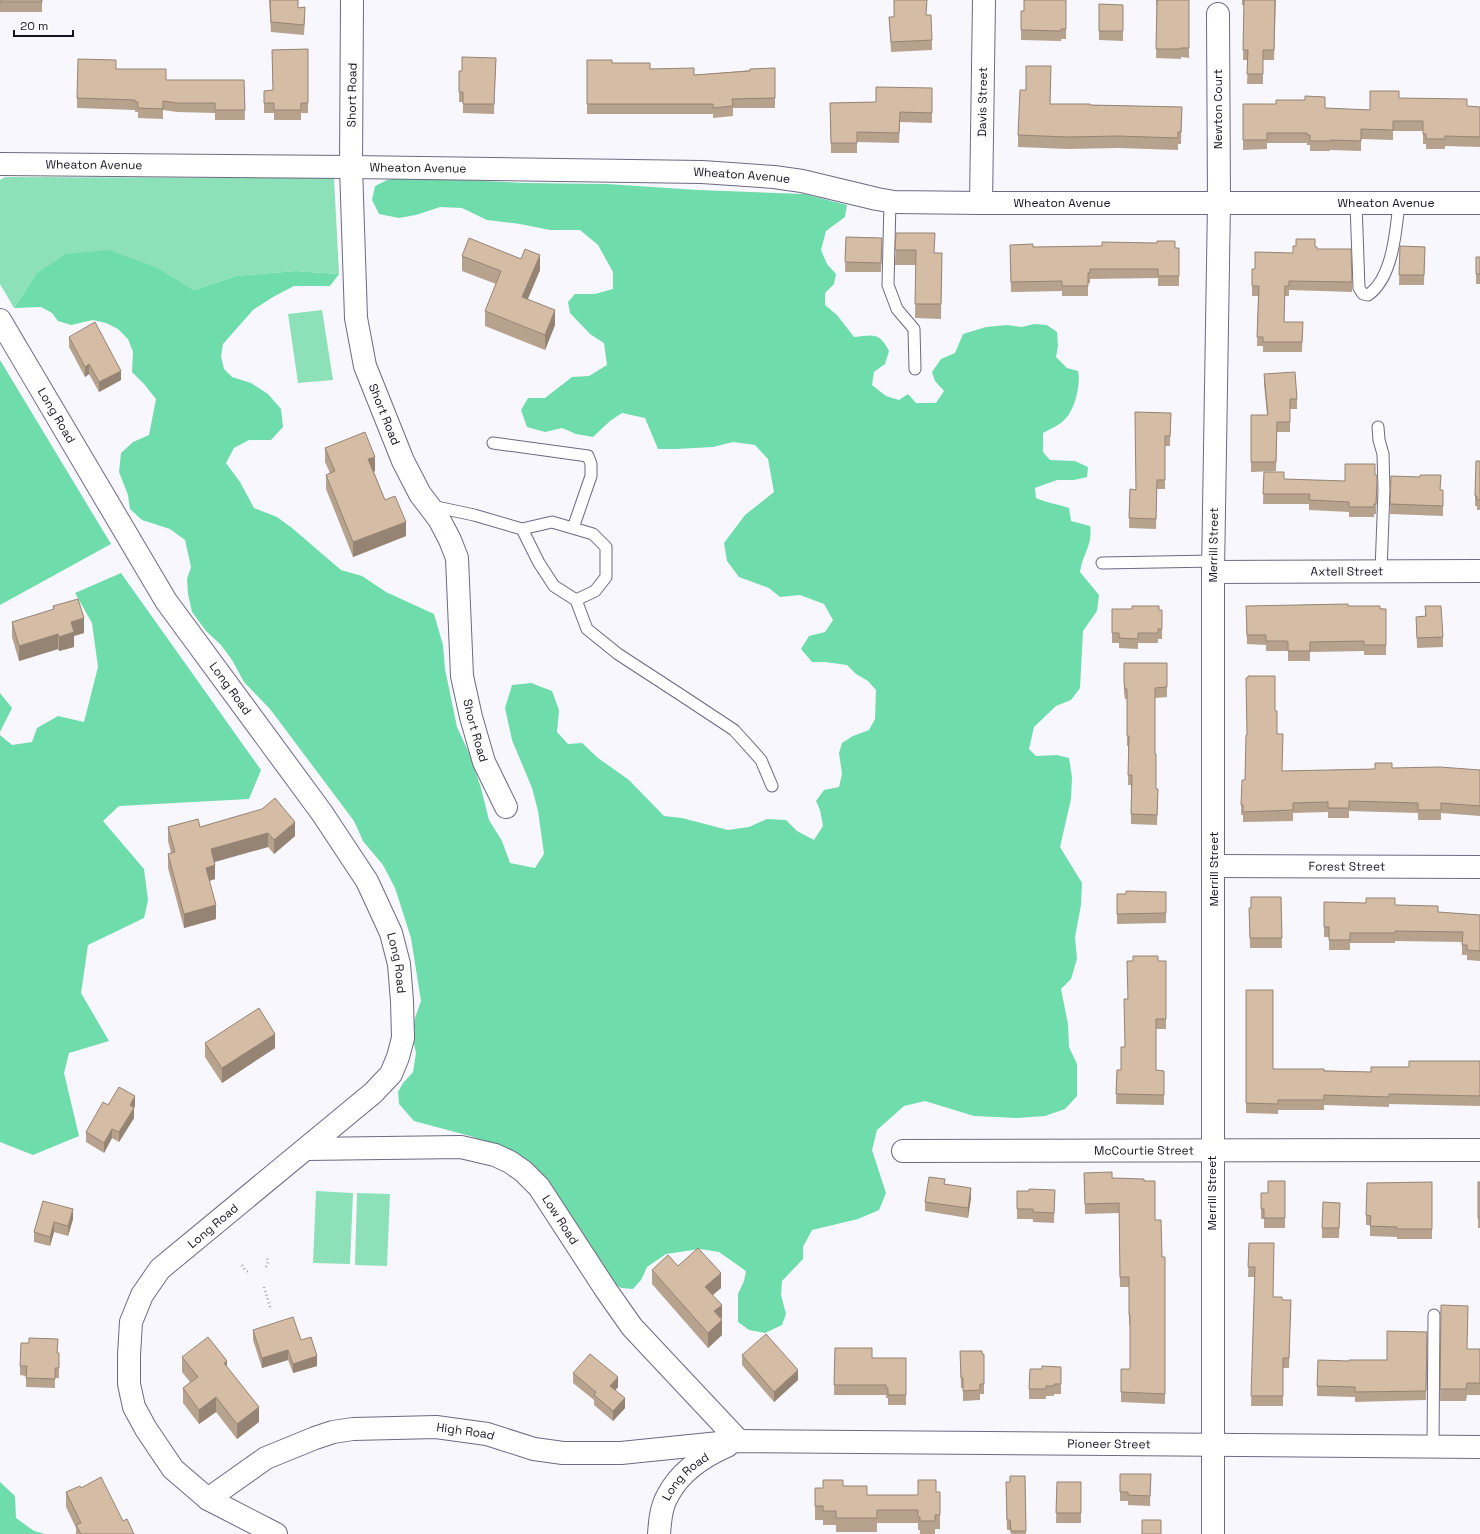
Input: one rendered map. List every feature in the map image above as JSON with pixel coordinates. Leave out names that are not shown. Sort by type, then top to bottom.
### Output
[{"type":"street","name":"Short Road","points":[[352,0],[351,167],[356,318],[365,366],[403,461],[420,494],[439,519],[457,558],[462,676],[471,717],[484,762],[506,807]]},
{"type":"street","name":"Davis Street","points":[[981,203],[984,0]]},
{"type":"street","name":"Newton Court","points":[[1218,14],[1218,203]]},
{"type":"street","name":"Wheaton Avenue","points":[[0,164],[702,172],[802,180],[877,200],[890,202],[1480,203]]},
{"type":"street","name":"Merrill Street","points":[[1213,1534],[1212,1150],[1214,567],[1218,203]]},
{"type":"street","name":"Long Road","points":[[0,320],[166,601],[322,814],[367,881],[391,933],[398,964],[402,1001],[403,1038],[398,1057],[391,1074],[373,1093],[160,1269],[142,1295],[131,1322],[128,1355],[129,1377],[134,1407],[146,1429],[173,1469],[208,1499],[276,1534]]},
{"type":"street","name":"Axtell Street","points":[[1214,567],[1381,571],[1480,571]]},
{"type":"street","name":"Forest Street","points":[[1214,866],[1480,868]]},
{"type":"street","name":"Low Road","points":[[306,1149],[461,1147],[495,1155],[523,1171],[539,1187],[632,1327],[739,1440]]},
{"type":"street","name":"McCourtie Street","points":[[903,1151],[1480,1150]]},
{"type":"street","name":"High Road","points":[[208,1499],[266,1458],[333,1432],[353,1429],[436,1427],[487,1434],[534,1449],[563,1453],[621,1453],[739,1440]]},
{"type":"street","name":"Long Road","points":[[659,1534],[662,1512],[668,1495],[683,1475],[698,1462],[714,1452],[739,1440]]},
{"type":"street","name":"Pioneer Street","points":[[739,1440],[1480,1447]]},
{"type":"lane","points":[[890,202],[888,285],[897,310],[914,329],[915,369]]},
{"type":"lane","points":[[1356,203],[1359,288],[1363,294],[1368,295],[1376,288],[1385,274],[1394,242],[1399,203]]},
{"type":"lane","points":[[1378,427],[1379,440],[1383,454],[1384,490],[1381,571]]},
{"type":"lane","points":[[493,443],[588,456],[591,464],[591,476],[573,528]]},
{"type":"lane","points":[[429,506],[474,515],[522,529],[552,522],[593,534],[606,547],[606,576],[595,591],[576,600]]},
{"type":"lane","points":[[522,529],[539,563],[554,586],[576,600],[587,629],[618,654],[734,730],[761,760],[772,786]]},
{"type":"lane","points":[[1102,563],[1214,567]]},
{"type":"lane","points":[[1433,1446],[1434,1315]]},
{"type":"path","points":[[266,1267],[268,1262],[267,1256]]},
{"type":"path","points":[[242,1265],[245,1270],[250,1273]]},
{"type":"path","points":[[264,1287],[271,1310]]},
{"type":"green space","points":[[5,177],[334,178],[339,274],[296,271],[236,276],[194,290],[160,269],[36,274],[14,308],[0,284],[0,180]]},
{"type":"green space","points":[[405,177],[525,183],[607,184],[698,190],[804,194],[847,205],[845,217],[826,231],[821,250],[827,264],[836,274],[834,284],[825,293],[825,305],[837,315],[854,337],[875,336],[885,345],[889,351],[885,364],[874,372],[872,385],[886,396],[899,400],[908,394],[916,403],[936,403],[944,391],[935,381],[932,372],[941,359],[955,353],[963,334],[986,327],[1007,325],[1022,327],[1034,324],[1047,325],[1057,332],[1058,346],[1056,357],[1067,368],[1078,371],[1078,389],[1072,409],[1063,421],[1043,433],[1043,452],[1050,460],[1075,461],[1088,467],[1087,477],[1074,480],[1057,480],[1035,488],[1036,498],[1069,508],[1071,521],[1090,526],[1091,533],[1089,544],[1080,572],[1099,595],[1097,611],[1083,631],[1080,688],[1071,700],[1056,706],[1034,727],[1029,749],[1036,756],[1057,755],[1069,758],[1072,777],[1071,799],[1060,847],[1082,883],[1081,905],[1075,937],[1077,959],[1071,979],[1061,989],[1068,1024],[1069,1047],[1077,1064],[1077,1096],[1065,1109],[1045,1116],[1017,1118],[974,1116],[925,1101],[904,1106],[877,1130],[872,1150],[886,1193],[879,1210],[858,1219],[812,1230],[803,1247],[803,1259],[782,1281],[781,1295],[786,1314],[782,1325],[765,1333],[749,1330],[738,1322],[738,1294],[744,1281],[746,1271],[719,1252],[700,1249],[666,1254],[647,1267],[641,1280],[633,1289],[621,1288],[609,1279],[588,1242],[570,1217],[521,1159],[511,1150],[470,1136],[414,1121],[399,1104],[398,1092],[403,1083],[413,1072],[416,1053],[412,1035],[415,1018],[421,1001],[411,938],[395,888],[383,865],[363,841],[354,821],[270,709],[244,682],[232,660],[221,645],[206,631],[192,612],[188,594],[187,579],[191,567],[185,540],[170,529],[142,520],[130,509],[128,495],[119,472],[121,453],[133,442],[149,435],[156,399],[132,372],[133,352],[128,339],[118,329],[106,323],[93,320],[71,325],[58,321],[52,313],[41,307],[14,308],[36,274],[66,254],[109,250],[160,269],[194,290],[236,276],[296,271],[339,274],[330,286],[294,286],[273,297],[253,310],[223,344],[221,356],[224,369],[232,377],[251,383],[268,394],[281,409],[283,427],[271,440],[249,440],[234,448],[226,463],[240,482],[254,508],[277,517],[341,570],[362,576],[386,592],[434,614],[443,645],[445,669],[457,727],[470,755],[481,788],[489,820],[502,841],[510,863],[535,868],[544,854],[538,811],[532,788],[512,740],[505,708],[512,685],[531,683],[552,691],[559,710],[557,732],[568,744],[582,743],[598,758],[629,780],[664,816],[682,818],[728,830],[749,827],[767,819],[786,820],[797,831],[814,840],[823,826],[820,810],[816,801],[824,790],[839,787],[842,774],[839,753],[842,743],[853,736],[869,730],[875,719],[876,690],[868,681],[856,674],[847,665],[812,662],[801,649],[809,636],[825,632],[833,620],[824,604],[800,595],[780,597],[769,588],[739,577],[727,561],[724,543],[745,515],[774,492],[768,459],[755,445],[733,442],[713,447],[658,449],[645,418],[622,413],[610,421],[593,437],[576,434],[562,428],[545,432],[527,427],[521,410],[528,398],[545,398],[572,377],[589,376],[607,365],[604,343],[590,334],[570,313],[568,302],[575,294],[595,294],[613,289],[613,272],[598,245],[580,230],[550,230],[520,224],[487,220],[462,208],[440,207],[416,215],[399,218],[379,214],[372,200],[375,186],[387,180]]},
{"type":"green space","points":[[322,310],[333,380],[298,383],[288,314]]},
{"type":"green space","points":[[0,360],[111,544],[0,605]]},
{"type":"green space","points":[[121,573],[261,770],[249,799],[119,806],[103,821],[144,869],[148,900],[144,918],[88,945],[81,993],[109,1041],[69,1053],[64,1073],[79,1136],[33,1155],[0,1142],[0,735],[12,745],[32,742],[37,728],[58,716],[84,722],[98,667],[92,623],[75,593]]},
{"type":"green space","points":[[0,693],[12,708],[0,732]]},
{"type":"green space","points":[[316,1191],[353,1193],[350,1264],[313,1263]]},
{"type":"green space","points":[[357,1193],[390,1194],[387,1266],[355,1265]]},
{"type":"green space","points":[[0,1482],[15,1496],[16,1518],[34,1531],[45,1534],[0,1534]]},
{"type":"building","points":[[0,0],[42,0],[42,2],[0,2]]},
{"type":"building","points":[[270,0],[298,0],[298,8],[305,7],[304,25],[271,22]]},
{"type":"building","points":[[894,0],[927,0],[926,15],[931,15],[932,40],[891,42],[889,17],[894,17]]},
{"type":"building","points":[[1024,0],[1066,0],[1066,29],[1061,29],[1061,31],[1021,30],[1021,11],[1024,11]]},
{"type":"building","points":[[1157,0],[1189,0],[1189,48],[1156,49]]},
{"type":"building","points":[[1244,0],[1275,0],[1274,50],[1263,50],[1263,74],[1247,74],[1248,50],[1243,50]]},
{"type":"building","points":[[1099,4],[1123,5],[1123,31],[1099,31]]},
{"type":"building","points":[[308,49],[308,103],[301,103],[301,110],[274,110],[274,103],[264,103],[264,91],[273,90],[272,50]]},
{"type":"building","points":[[462,57],[496,58],[494,104],[463,104],[463,92],[459,92],[459,71],[462,71]]},
{"type":"building","points":[[78,59],[116,60],[116,69],[166,69],[166,80],[244,80],[245,110],[215,110],[215,103],[177,103],[163,101],[163,109],[138,108],[138,102],[135,102],[135,100],[77,98]]},
{"type":"building","points":[[587,60],[612,60],[612,63],[650,63],[650,69],[694,68],[694,75],[775,68],[775,98],[732,99],[733,106],[713,108],[713,104],[587,104]]},
{"type":"building","points":[[1026,66],[1051,66],[1050,104],[1182,107],[1181,132],[1178,132],[1178,138],[1018,135],[1020,90],[1026,90]]},
{"type":"building","points":[[876,87],[932,88],[932,113],[900,112],[899,133],[857,132],[857,143],[831,143],[830,103],[876,102]]},
{"type":"building","points":[[1370,91],[1399,91],[1399,98],[1467,99],[1467,106],[1480,107],[1480,137],[1445,136],[1445,139],[1426,139],[1426,134],[1423,134],[1423,121],[1393,121],[1393,130],[1361,129],[1361,141],[1310,141],[1310,135],[1307,135],[1307,133],[1267,133],[1267,140],[1243,140],[1243,104],[1276,104],[1276,100],[1305,100],[1305,96],[1325,97],[1325,108],[1370,110]]},
{"type":"building","points":[[896,233],[935,233],[934,253],[942,253],[941,304],[915,304],[916,250],[895,250]]},
{"type":"building","points":[[846,237],[882,238],[881,263],[845,262]]},
{"type":"building","points":[[469,238],[521,259],[525,249],[540,255],[522,297],[555,310],[545,335],[485,311],[501,271],[462,256]]},
{"type":"building","points":[[1296,239],[1315,239],[1315,247],[1317,247],[1317,249],[1351,249],[1352,282],[1289,281],[1289,286],[1285,286],[1284,322],[1303,322],[1302,342],[1263,342],[1263,337],[1257,337],[1259,286],[1252,286],[1252,269],[1255,269],[1255,252],[1293,253],[1293,246],[1296,246]]},
{"type":"building","points":[[1157,241],[1175,241],[1175,248],[1179,248],[1179,276],[1158,276],[1158,269],[1090,269],[1090,273],[1088,273],[1088,286],[1062,286],[1062,281],[1011,282],[1010,245],[1033,244],[1033,247],[1102,246],[1102,242],[1157,243]]},
{"type":"building","points":[[1400,246],[1425,247],[1424,275],[1399,275]]},
{"type":"building","points":[[1476,257],[1480,257],[1480,274],[1476,274]]},
{"type":"building","points":[[95,322],[121,371],[99,382],[89,364],[85,367],[69,337]]},
{"type":"building","points":[[1295,372],[1297,399],[1290,399],[1290,422],[1277,422],[1276,462],[1251,462],[1251,415],[1268,415],[1264,374]]},
{"type":"building","points":[[1135,412],[1171,413],[1170,436],[1165,436],[1165,480],[1157,480],[1156,519],[1129,518],[1130,489],[1136,490]]},
{"type":"building","points":[[365,432],[375,457],[368,459],[385,500],[395,496],[406,522],[353,542],[326,475],[335,471],[325,448]]},
{"type":"building","points":[[1476,461],[1480,461],[1480,500],[1477,500],[1477,496],[1475,496]]},
{"type":"building","points":[[1345,464],[1375,464],[1375,475],[1377,475],[1377,480],[1376,504],[1374,504],[1374,507],[1349,507],[1349,502],[1309,500],[1310,494],[1263,494],[1264,472],[1284,472],[1284,479],[1345,481]]},
{"type":"building","points":[[1420,475],[1441,475],[1440,490],[1443,490],[1443,506],[1390,504],[1391,476],[1420,477]]},
{"type":"building","points":[[78,599],[84,618],[71,622],[74,632],[59,637],[58,634],[19,646],[12,622],[54,609],[53,606]]},
{"type":"building","points":[[1348,604],[1348,606],[1380,606],[1380,609],[1386,609],[1386,645],[1364,645],[1364,641],[1310,642],[1310,651],[1288,651],[1287,641],[1266,641],[1266,635],[1247,635],[1246,606]]},
{"type":"building","points":[[1132,606],[1159,606],[1159,610],[1162,610],[1162,629],[1158,629],[1158,633],[1138,633],[1138,639],[1119,638],[1119,633],[1112,633],[1112,609],[1132,609]]},
{"type":"building","points":[[1425,606],[1441,606],[1443,637],[1417,638],[1416,617],[1426,616]]},
{"type":"building","points":[[1124,663],[1167,663],[1167,687],[1155,688],[1156,789],[1158,789],[1157,815],[1131,814],[1132,775],[1128,775],[1129,736],[1127,736],[1127,689],[1125,689],[1124,682]]},
{"type":"building","points":[[1248,676],[1275,676],[1275,711],[1277,711],[1277,734],[1283,734],[1282,771],[1375,769],[1375,763],[1392,763],[1392,768],[1440,767],[1480,770],[1480,806],[1441,803],[1441,810],[1418,810],[1418,803],[1349,801],[1349,808],[1328,808],[1328,802],[1293,803],[1293,810],[1243,812],[1243,805],[1241,805],[1242,780],[1245,780],[1247,735],[1246,678],[1248,678]]},
{"type":"building","points":[[275,798],[295,822],[274,840],[268,833],[211,849],[215,865],[206,868],[216,905],[184,914],[168,854],[175,852],[168,827],[198,819],[200,827],[262,809]]},
{"type":"building","points":[[1126,891],[1166,892],[1166,913],[1117,914],[1117,894],[1126,894]]},
{"type":"building","points":[[1251,897],[1281,897],[1282,938],[1250,938],[1249,908],[1251,908]]},
{"type":"building","points":[[1366,898],[1395,898],[1395,905],[1438,906],[1438,912],[1480,915],[1480,951],[1467,950],[1467,945],[1462,945],[1463,932],[1395,931],[1395,933],[1350,933],[1350,940],[1329,940],[1329,927],[1324,927],[1324,902],[1366,903]]},
{"type":"building","points":[[1133,956],[1158,956],[1158,961],[1166,961],[1166,1019],[1156,1019],[1156,1070],[1164,1071],[1164,1095],[1116,1094],[1117,1070],[1121,1070],[1121,1047],[1125,1047],[1124,999],[1128,999],[1127,961],[1133,961]]},
{"type":"building","points":[[1246,990],[1273,990],[1273,1069],[1324,1069],[1324,1071],[1371,1072],[1371,1067],[1409,1067],[1409,1061],[1480,1061],[1480,1096],[1389,1094],[1389,1097],[1324,1095],[1324,1100],[1278,1100],[1278,1104],[1246,1103]]},
{"type":"building","points":[[259,1008],[275,1034],[222,1068],[205,1043]]},
{"type":"building","points":[[119,1087],[135,1096],[130,1105],[134,1108],[119,1132],[112,1129],[104,1143],[86,1132],[103,1102],[108,1105]]},
{"type":"building","points":[[1112,1172],[1112,1178],[1144,1179],[1144,1181],[1155,1181],[1155,1220],[1161,1220],[1162,1257],[1165,1257],[1165,1394],[1121,1392],[1121,1369],[1130,1369],[1130,1315],[1129,1277],[1120,1277],[1119,1203],[1085,1204],[1084,1173]]},
{"type":"building","points":[[929,1177],[945,1179],[944,1184],[971,1188],[968,1208],[925,1202]]},
{"type":"building","points":[[1268,1181],[1285,1181],[1285,1218],[1264,1218],[1264,1209],[1261,1209],[1261,1193],[1268,1193]]},
{"type":"building","points":[[1432,1182],[1432,1229],[1397,1229],[1397,1227],[1370,1226],[1371,1216],[1366,1215],[1367,1183]]},
{"type":"building","points":[[1478,1182],[1480,1182],[1480,1218],[1478,1218]]},
{"type":"building","points":[[1029,1189],[1055,1190],[1054,1213],[1033,1212],[1033,1209],[1017,1209],[1017,1191],[1029,1191]]},
{"type":"building","points":[[43,1201],[73,1209],[68,1226],[54,1222],[50,1237],[34,1232]]},
{"type":"building","points":[[1323,1202],[1340,1203],[1339,1228],[1322,1228]]},
{"type":"building","points":[[1249,1243],[1274,1243],[1273,1297],[1282,1297],[1282,1300],[1291,1300],[1289,1358],[1283,1358],[1283,1396],[1251,1396],[1255,1267],[1248,1267]]},
{"type":"building","points":[[698,1248],[721,1273],[705,1287],[722,1305],[714,1311],[722,1320],[708,1333],[652,1270],[668,1255],[678,1266]]},
{"type":"building","points":[[1441,1305],[1468,1306],[1467,1349],[1480,1349],[1480,1383],[1467,1383],[1466,1389],[1440,1389]]},
{"type":"building","points":[[293,1317],[301,1340],[311,1337],[317,1356],[293,1364],[288,1350],[262,1358],[253,1330]]},
{"type":"building","points":[[1387,1331],[1427,1332],[1426,1391],[1355,1392],[1355,1387],[1317,1386],[1318,1360],[1387,1360]]},
{"type":"building","points":[[766,1334],[798,1370],[774,1392],[742,1355]]},
{"type":"building","points":[[208,1337],[227,1361],[224,1363],[259,1407],[237,1424],[216,1397],[199,1410],[183,1388],[198,1377],[182,1357]]},
{"type":"building","points":[[29,1338],[58,1339],[57,1353],[59,1353],[59,1368],[55,1368],[55,1379],[26,1378],[27,1366],[20,1366],[21,1343],[29,1343]]},
{"type":"building","points":[[835,1348],[872,1348],[872,1358],[906,1358],[906,1395],[888,1395],[888,1388],[886,1388],[886,1385],[834,1385]]},
{"type":"building","points":[[960,1351],[982,1351],[982,1354],[984,1354],[984,1384],[980,1384],[980,1390],[963,1391]]},
{"type":"building","points":[[590,1354],[618,1377],[610,1386],[625,1398],[613,1411],[594,1395],[596,1392],[573,1373]]},
{"type":"building","points":[[1042,1366],[1061,1367],[1061,1384],[1046,1386],[1046,1389],[1029,1389],[1030,1369],[1042,1369]]},
{"type":"building","points":[[1120,1474],[1151,1474],[1150,1496],[1128,1495],[1128,1492],[1120,1492]]},
{"type":"building","points":[[1010,1476],[1025,1476],[1026,1531],[1011,1531],[1010,1520],[1007,1520],[1006,1482],[1010,1482]]},
{"type":"building","points":[[101,1477],[123,1521],[127,1519],[134,1534],[81,1534],[76,1525],[81,1523],[66,1492],[80,1486],[81,1488]]},
{"type":"building","points":[[823,1480],[843,1480],[843,1486],[867,1486],[867,1495],[918,1495],[918,1480],[936,1480],[936,1492],[940,1492],[940,1515],[935,1515],[935,1521],[920,1521],[920,1517],[918,1517],[918,1510],[877,1510],[877,1518],[836,1518],[836,1511],[823,1511],[823,1506],[815,1506],[815,1488],[823,1488]]},
{"type":"building","points":[[1057,1482],[1081,1482],[1081,1513],[1056,1513]]},
{"type":"building","points":[[1142,1520],[1161,1520],[1161,1534],[1142,1534]]}]
